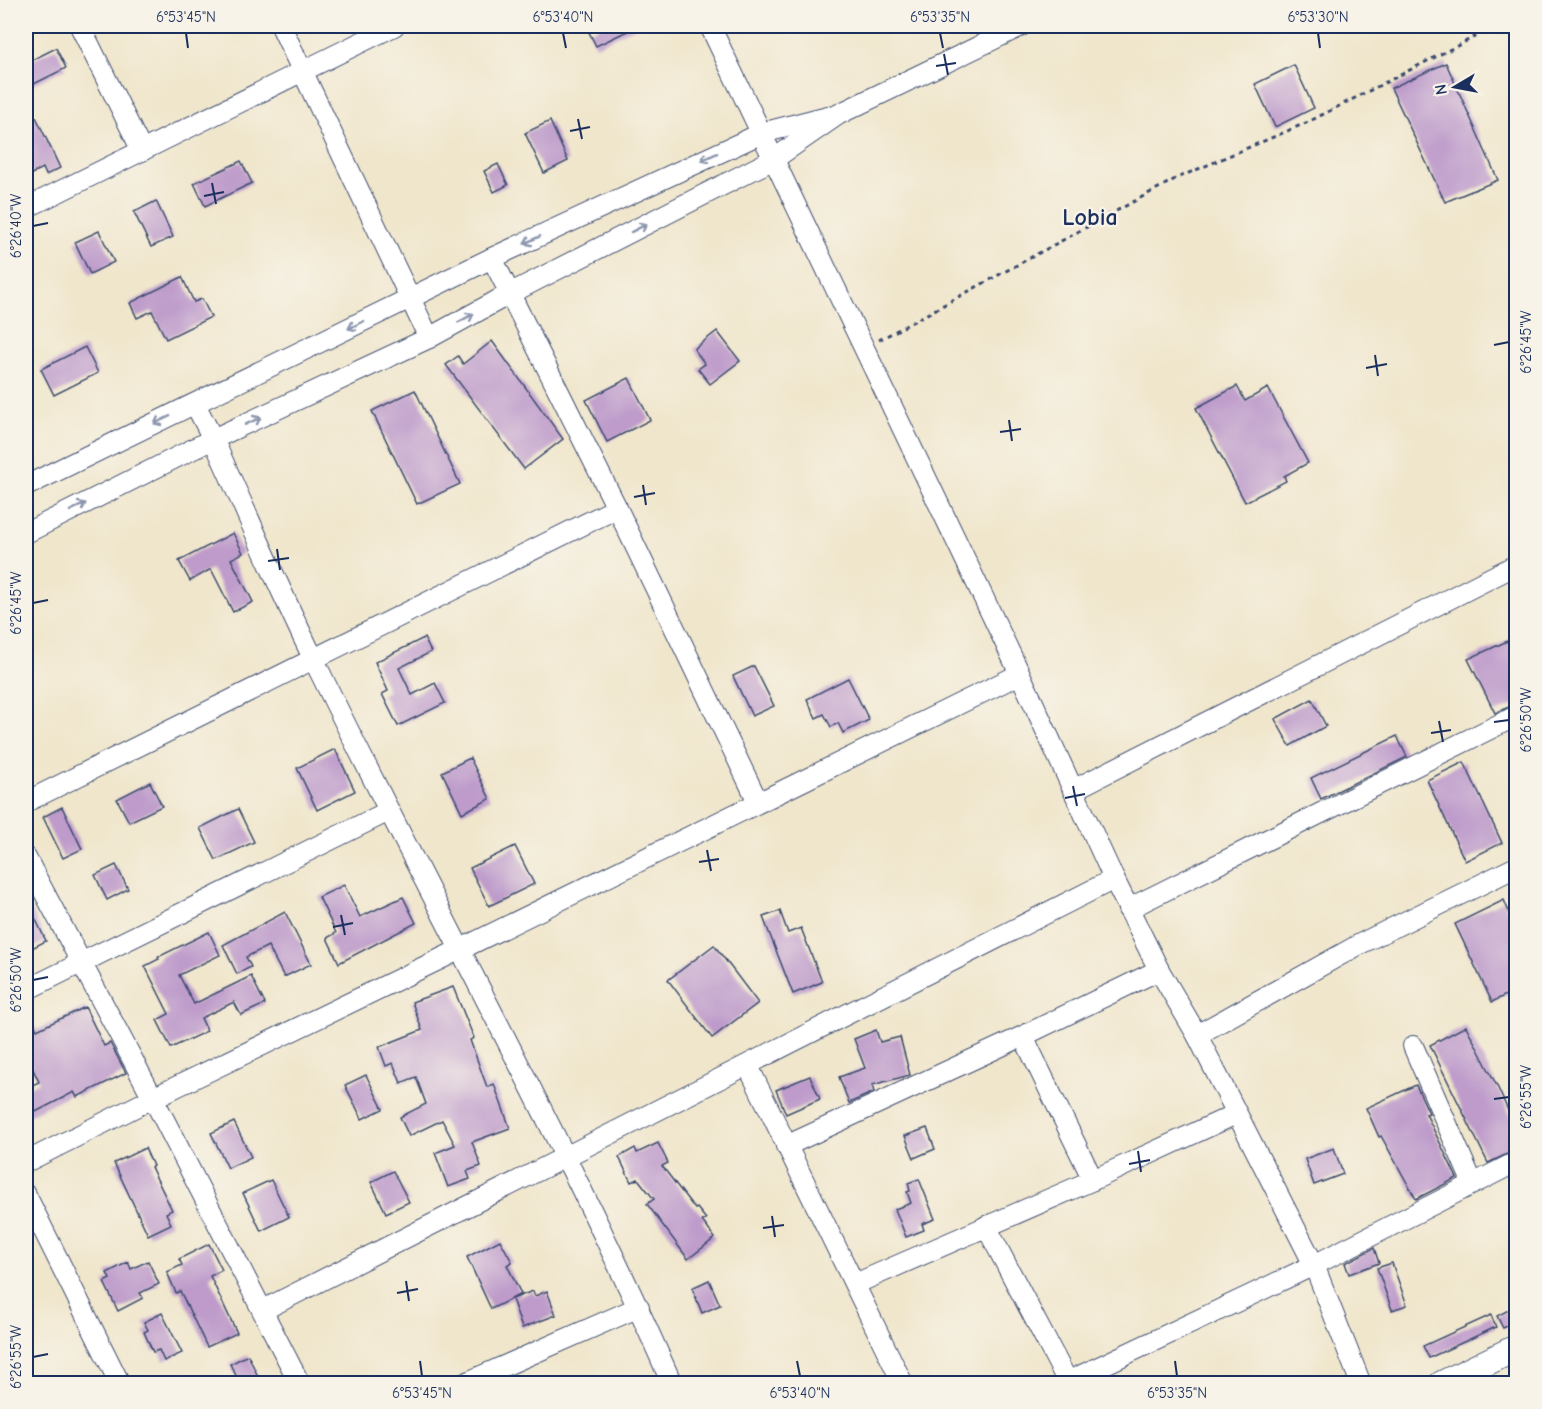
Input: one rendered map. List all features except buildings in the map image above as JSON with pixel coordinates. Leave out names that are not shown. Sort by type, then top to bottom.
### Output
[{"type":"main road","points":[[1442,1383],[1516,1348]]},
{"type":"street","points":[[80,26],[142,151]]},
{"type":"street","points":[[281,26],[429,338]]},
{"type":"street","points":[[26,208],[394,26]]},
{"type":"street","points":[[711,26],[1020,674],[1128,909],[1159,970],[1197,1035],[1314,1265],[1361,1383]]},
{"type":"street","points":[[26,533],[213,439],[429,338],[511,293],[774,159],[839,114],[1021,26]]},
{"type":"street","points":[[26,486],[492,258],[762,133],[839,114]]},
{"type":"street","points":[[492,258],[617,508],[758,802]]},
{"type":"street","points":[[195,404],[313,659],[565,1157],[639,1307],[672,1383]]},
{"type":"street","points":[[26,802],[617,508]]},
{"type":"street","points":[[1073,790],[1516,565]]},
{"type":"street","points":[[26,1162],[1020,674]]},
{"type":"street","points":[[1128,909],[1516,716]]},
{"type":"street","points":[[26,990],[389,811]]},
{"type":"street","points":[[26,858],[300,1383]]},
{"type":"street","points":[[1197,1035],[1360,944],[1516,867]]},
{"type":"street","points":[[263,1310],[1114,879]]},
{"type":"street","points":[[786,1146],[1159,970]]},
{"type":"street","points":[[1023,1036],[1094,1180]]},
{"type":"street","points":[[1413,1046],[1473,1184]]},
{"type":"street","points":[[748,1066],[903,1383]]},
{"type":"street","points":[[855,1284],[1094,1180],[1236,1114]]},
{"type":"street","points":[[986,1226],[1066,1383],[1314,1265],[1516,1162]]},
{"type":"street","points":[[26,1195],[120,1383]]},
{"type":"street","points":[[463,1383],[504,1375],[639,1307]]},
{"type":"path","points":[[864,348],[1177,178],[1306,123],[1496,26]]},
{"type":"district","name":"Lobia","points":[[1090,217]]}]
